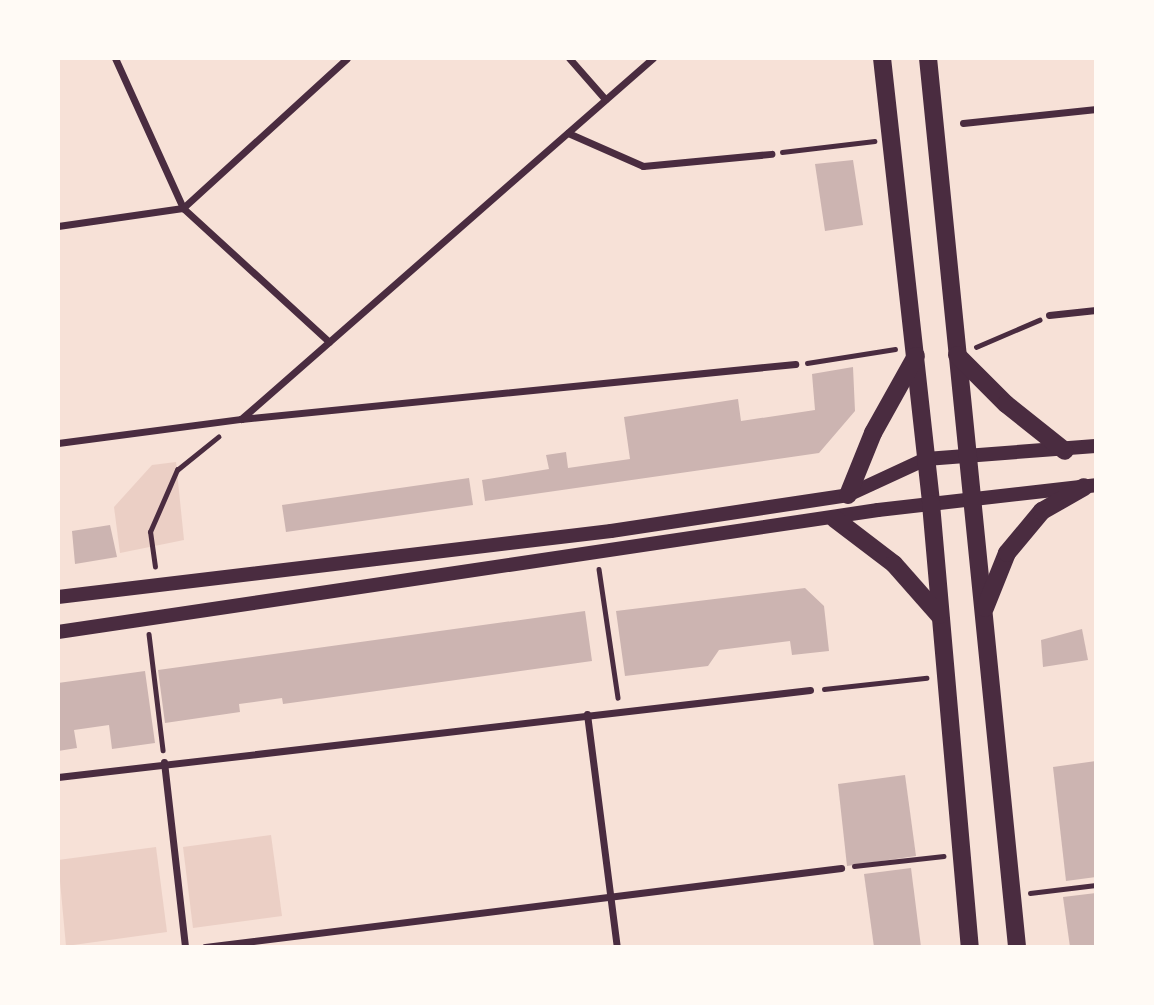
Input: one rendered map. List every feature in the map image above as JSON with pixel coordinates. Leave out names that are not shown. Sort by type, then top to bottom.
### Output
[{"type":"main road","points":[[882,58],[931,504],[970,947]]},
{"type":"main road","points":[[928,58],[957,355],[970,455],[1017,947]]},
{"type":"main road","points":[[848,495],[873,433],[915,351]]},
{"type":"main road","points":[[957,355],[1006,404],[1065,451]]},
{"type":"main road","points":[[58,597],[611,531],[848,495],[926,459],[1065,451],[1096,446]]},
{"type":"main road","points":[[58,632],[931,504],[1090,486]]},
{"type":"main road","points":[[984,611],[1007,554],[1042,510],[1090,486]]},
{"type":"main road","points":[[835,519],[894,564],[939,615]]},
{"type":"street","points":[[115,58],[183,208],[329,342]]},
{"type":"street","points":[[58,226],[183,208],[347,58]]},
{"type":"street","points":[[569,58],[605,99]]},
{"type":"street","points":[[241,419],[653,58]]},
{"type":"street","points":[[963,123],[1096,109]]},
{"type":"street","points":[[568,133],[643,166],[771,154]]},
{"type":"street","points":[[1049,316],[1096,310]]},
{"type":"street","points":[[58,443],[241,419],[795,364]]},
{"type":"street","points":[[58,777],[164,762],[810,690]]},
{"type":"street","points":[[587,714],[617,947]]},
{"type":"street","points":[[164,762],[185,947]]},
{"type":"street","points":[[205,947],[841,868]]},
{"type":"path","points":[[771,154],[891,138]]},
{"type":"path","points":[[957,355],[1049,316]]},
{"type":"path","points":[[795,364],[915,351]]},
{"type":"path","points":[[158,584],[150,533],[177,470],[241,419]]},
{"type":"path","points":[[597,554],[620,710]]},
{"type":"path","points":[[148,619],[164,762]]},
{"type":"path","points":[[810,690],[945,676]]},
{"type":"path","points":[[841,868],[961,853]]},
{"type":"path","points":[[1012,896],[1096,885]]},
{"type":"shaded area","points":[[176,462],[184,540],[120,553],[114,507],[152,465]]},
{"type":"shaded area","points":[[271,835],[282,916],[193,928],[183,847]]},
{"type":"shaded area","points":[[156,847],[167,932],[66,946],[58,860]]},
{"type":"building","points":[[853,160],[863,225],[825,231],[815,164]]},
{"type":"building","points":[[853,367],[855,411],[819,453],[485,501],[482,480],[549,469],[546,455],[566,452],[568,468],[630,459],[624,417],[738,399],[741,421],[815,410],[812,374]]},
{"type":"building","points":[[469,478],[473,505],[286,532],[282,505]]},
{"type":"building","points":[[110,525],[117,557],[75,564],[72,531]]},
{"type":"building","points":[[805,588],[824,606],[829,651],[792,655],[790,641],[719,650],[708,666],[625,676],[616,611]]},
{"type":"building","points":[[585,611],[592,661],[283,704],[282,698],[239,704],[240,712],[165,723],[158,670]]},
{"type":"building","points":[[1082,629],[1088,660],[1043,667],[1041,640]]},
{"type":"building","points":[[145,671],[155,743],[112,749],[109,725],[74,730],[77,748],[58,751],[58,683]]},
{"type":"building","points":[[1096,761],[1096,877],[1066,881],[1053,767]]},
{"type":"building","points":[[905,775],[916,856],[847,866],[838,784]]},
{"type":"building","points":[[911,868],[921,947],[874,947],[864,874]]},
{"type":"building","points":[[1096,893],[1096,947],[1070,947],[1063,897]]}]
